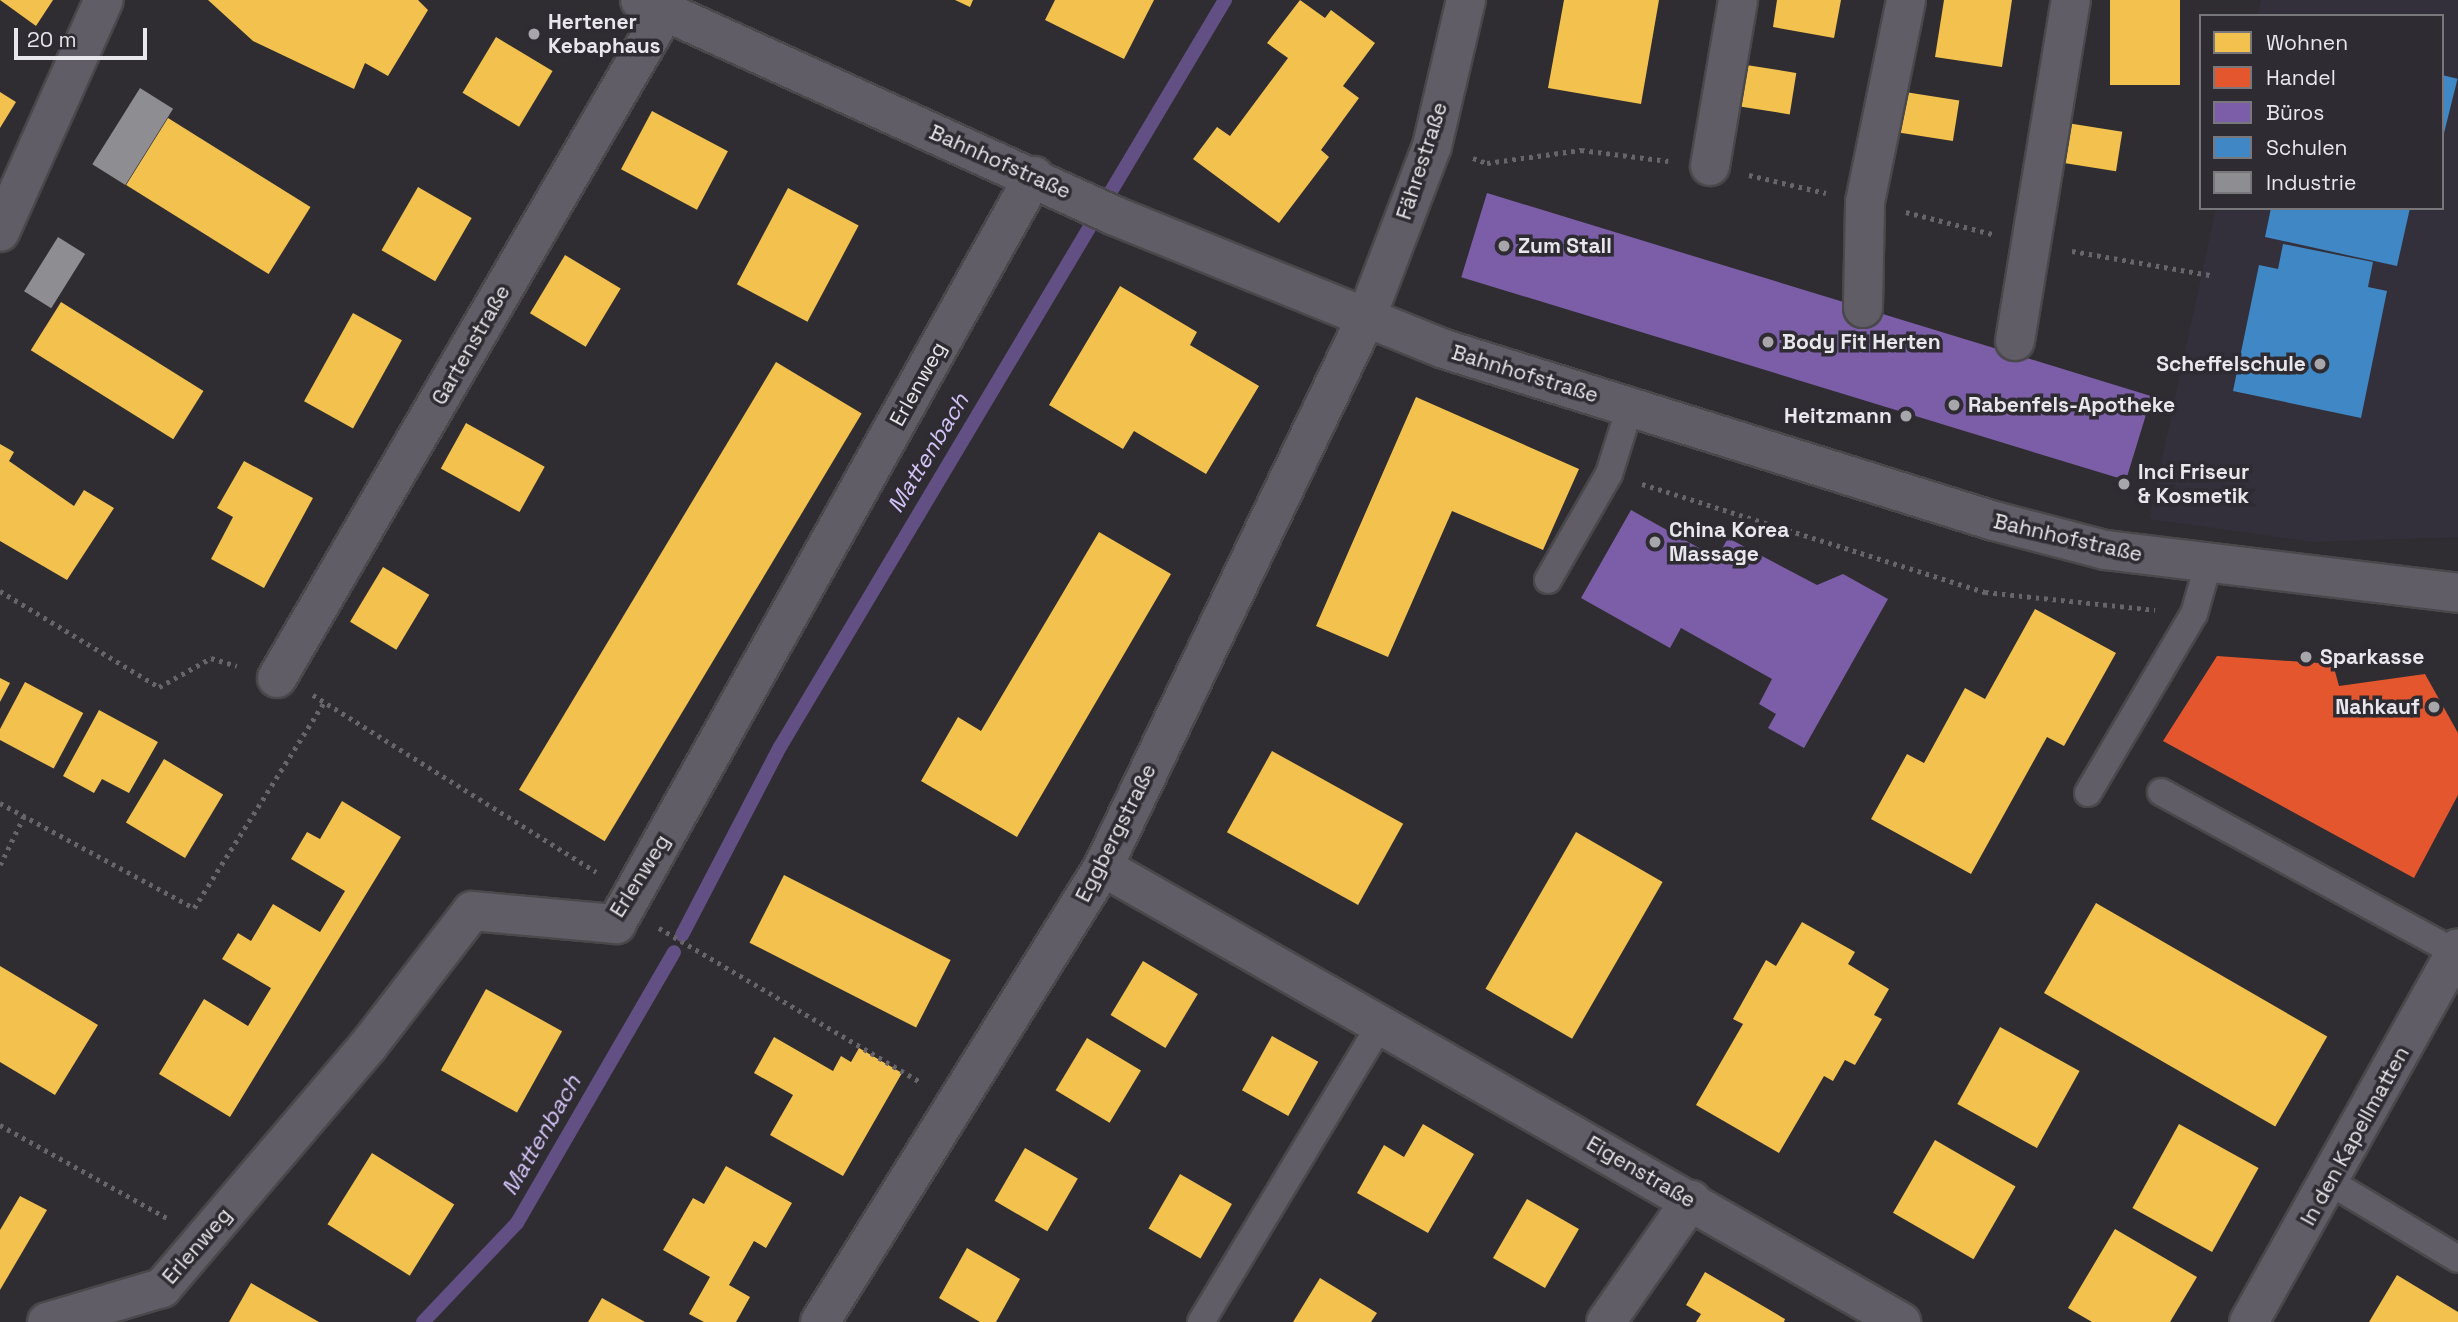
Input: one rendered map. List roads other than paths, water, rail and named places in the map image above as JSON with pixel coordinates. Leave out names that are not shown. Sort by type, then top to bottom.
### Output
[{"type":"street","points":[[0,232],[104,0]]},
{"type":"street","name":"Fährestraße","points":[[1366,318],[1432,146],[1466,0]]},
{"type":"street","points":[[1710,166],[1738,0]]},
{"type":"street","points":[[1863,308],[1865,202],[1906,0]]},
{"type":"street","points":[[2015,341],[2071,0]]},
{"type":"street","name":"Bahnhofstraße","points":[[652,6],[1049,183],[1115,216],[1366,318],[1630,407],[1994,521],[2105,550],[2208,565],[2458,593]]},
{"type":"street","name":"Gartenstraße","points":[[277,677],[652,6]]},
{"type":"street","name":"Erlenweg","points":[[47,1322],[162,1288],[472,912],[616,924],[1049,183]]},
{"type":"street","name":"Eggbergstraße","points":[[820,1322],[1103,867],[1366,318]]},
{"type":"street","name":"Eigenstraße","points":[[1103,867],[1901,1322]]},
{"type":"street","name":"In den Kapellmatten","points":[[2249,1322],[2330,1182],[2457,951]]},
{"type":"street","points":[[1605,1322],[1691,1200]]},
{"type":"lane","points":[[1548,580],[1609,474],[1630,407]]},
{"type":"lane","points":[[2088,793],[2194,614],[2208,565]]},
{"type":"lane","points":[[2161,792],[2457,951]]},
{"type":"lane","points":[[1201,1322],[1381,1024]]},
{"type":"lane","points":[[2330,1182],[2458,1259]]},
{"type":"waterway","name":"Mattenbach","points":[[682,935],[780,747],[1225,0]]},
{"type":"waterway","name":"Mattenbach","points":[[423,1322],[517,1223],[674,952]]},
{"type":"place","name":"Hertener Kebaphaus","points":[[534,34]]},
{"type":"place","name":"Zum Stall","points":[[1504,246]]},
{"type":"place","name":"Body Fit Herten","points":[[1768,342]]},
{"type":"place","name":"Scheffelschule","points":[[2320,364]]},
{"type":"place","name":"Rabenfels-Apotheke","points":[[1954,405]]},
{"type":"place","name":"Heitzmann","points":[[1906,416]]},
{"type":"place","name":"Inci Friseur & Kosmetik","points":[[2124,484]]},
{"type":"place","name":"China Korea Massage","points":[[1655,542]]},
{"type":"place","name":"Sparkasse","points":[[2306,657]]},
{"type":"place","name":"Nahkauf","points":[[2434,707]]}]
